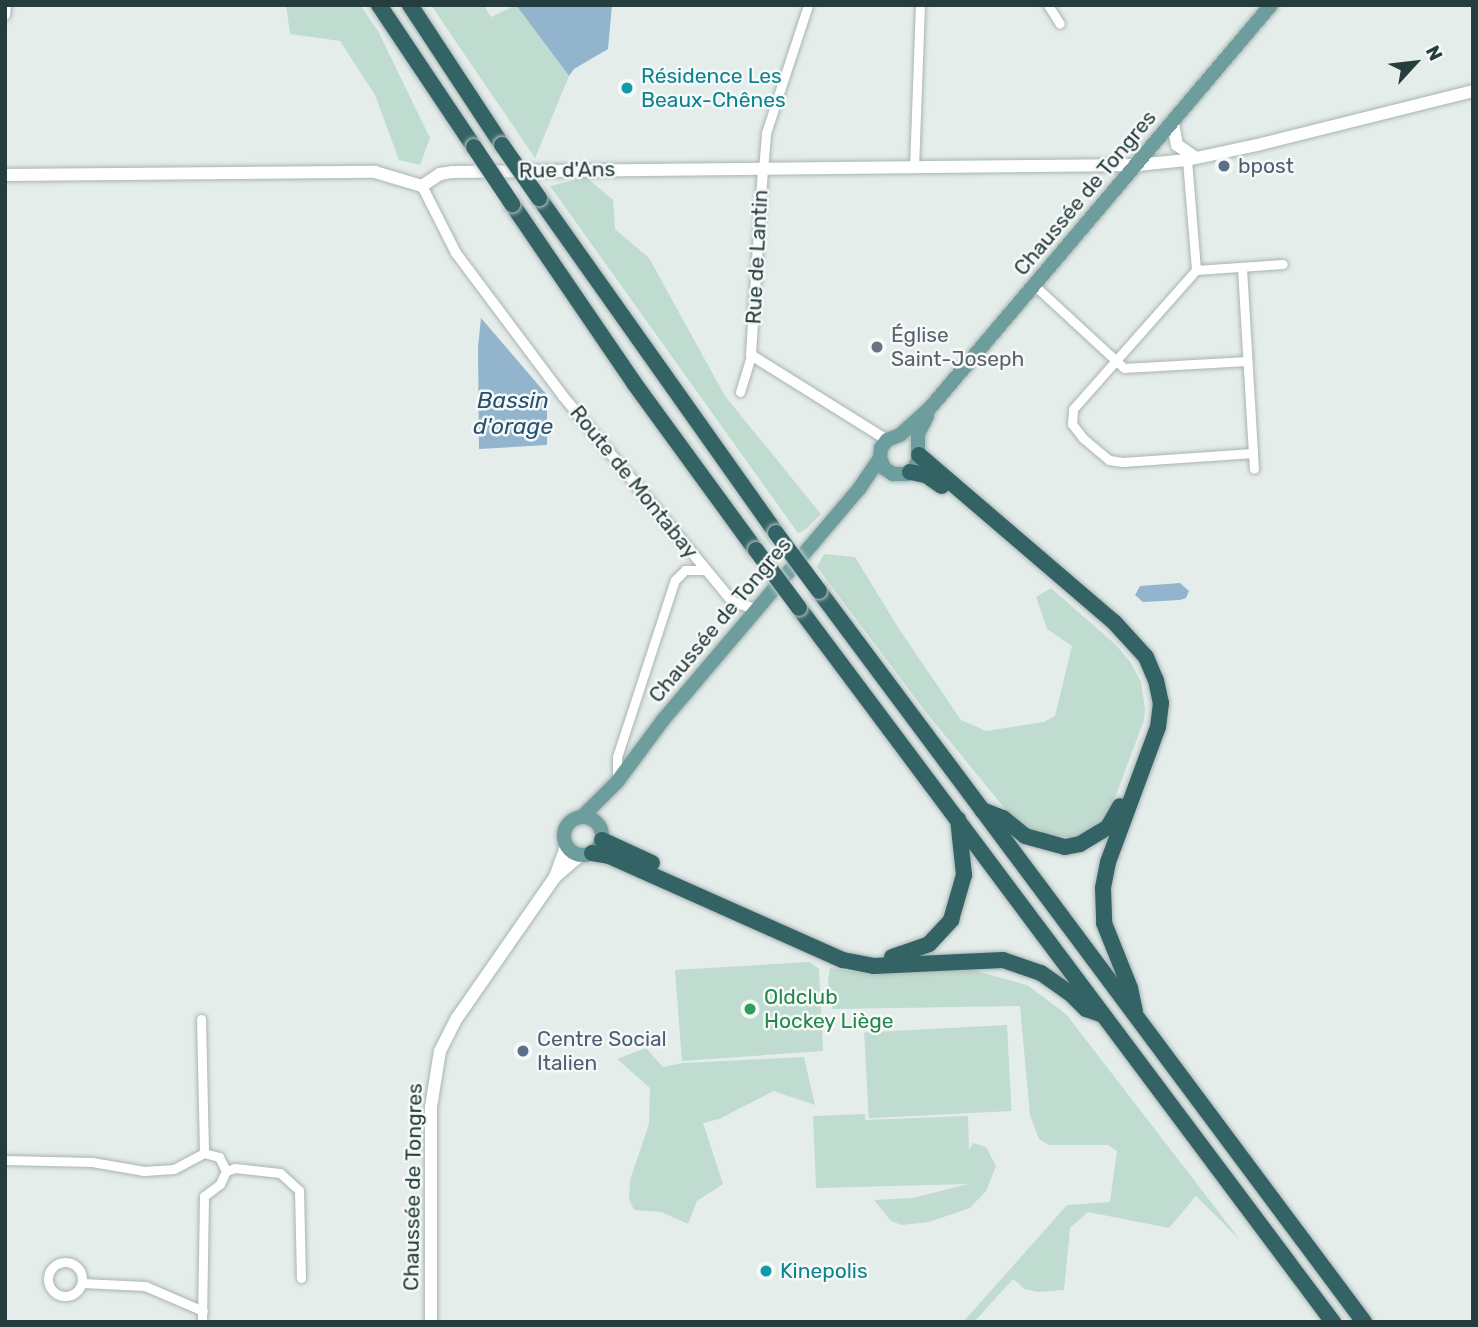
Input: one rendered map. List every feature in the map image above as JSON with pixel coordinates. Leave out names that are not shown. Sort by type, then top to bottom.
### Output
[{"type":"highway","points":[[379,5],[634,383],[1332,1322]]},
{"type":"highway","points":[[410,5],[502,145],[776,533],[1364,1322]]},
{"type":"highway","points":[[919,453],[1114,622],[1146,657],[1156,680],[1161,702],[1158,727],[1108,862],[1103,888],[1104,923],[1130,988],[1136,1017]]},
{"type":"highway","points":[[910,472],[926,475],[939,483],[1117,636],[1134,658],[1147,682],[1151,704],[1150,725],[1116,815],[1108,827],[1080,844],[1054,846],[1025,836],[1003,818],[982,810]]},
{"type":"highway","points":[[594,844],[844,952],[887,958],[916,951],[929,944],[951,920],[964,875],[958,819]]},
{"type":"highway","points":[[594,844],[610,856],[843,960],[874,966],[1003,960],[1041,973],[1063,987],[1086,1009],[1105,1016]]},
{"type":"main road","name":"Chaussée de Tongres","points":[[555,877],[566,846],[563,832],[567,824],[582,817],[617,782],[663,720],[859,489],[880,458],[881,448],[930,408],[1271,5]]},
{"type":"main road","name":"Rue d'Ans","points":[[422,186],[440,174],[452,172],[1137,165],[1192,159],[1370,119],[1473,91]]},
{"type":"main road","points":[[1173,123],[1177,145],[1192,159]]},
{"type":"main road","points":[[1108,166],[1112,171],[1114,191]]},
{"type":"main road","points":[[5,175],[364,171],[387,174],[422,186]]},
{"type":"main road","name":"Chaussée de Tongres","points":[[910,472],[919,453],[918,434],[930,408]]},
{"type":"main road","points":[[893,438],[912,440],[919,453]]},
{"type":"main road","points":[[880,458],[888,472],[898,475],[910,472]]},
{"type":"main road","name":"Chaussée de Tongres","points":[[859,489],[888,472]]},
{"type":"main road","name":"Chaussée de Tongres","points":[[432,1322],[431,1107],[438,1060],[457,1018],[555,877],[594,844],[617,782]]},
{"type":"main road","points":[[566,846],[594,844],[593,819],[582,817]]},
{"type":"street","points":[[5,15],[6,5]]},
{"type":"street","name":"Rue de Lantin","points":[[808,5],[766,133],[751,355],[893,438]]},
{"type":"street","points":[[914,168],[920,5]]},
{"type":"street","points":[[1048,5],[1060,24]]},
{"type":"street","points":[[1192,159],[1196,270],[1073,409],[1072,424],[1083,438],[1109,460],[1122,462],[1253,453]]},
{"type":"street","name":"Route de Montabay","points":[[422,186],[447,239],[469,272],[563,396],[733,602],[756,609]]},
{"type":"street","points":[[1196,270],[1283,264]]},
{"type":"street","points":[[1242,268],[1254,469]]},
{"type":"street","points":[[1034,285],[1124,368],[1247,361]]},
{"type":"street","points":[[740,392],[751,355]]},
{"type":"street","points":[[617,782],[617,757],[675,580],[685,570],[706,570]]},
{"type":"street","points":[[201,1019],[204,1153]]},
{"type":"street","points":[[5,1160],[92,1161],[144,1171],[174,1169],[204,1153],[219,1157],[226,1171]]},
{"type":"street","points":[[202,1322],[204,1196],[220,1184],[226,1171],[235,1168],[280,1173],[299,1191],[301,1278]]},
{"type":"street","points":[[82,1283],[145,1286],[203,1311]]},
{"type":"green space","points":[[286,5],[360,5],[378,31],[430,138],[420,165],[399,160],[375,95],[340,41],[290,34]]},
{"type":"green space","points":[[431,5],[484,5],[491,17],[516,5],[569,76],[535,158]]},
{"type":"green space","points":[[586,177],[613,200],[615,229],[649,258],[725,396],[821,514],[805,530],[798,533],[550,186]]},
{"type":"green space","points":[[824,554],[855,557],[899,629],[961,720],[986,731],[1044,722],[1055,716],[1072,646],[1047,629],[1036,597],[1051,588],[1116,645],[1131,663],[1141,682],[1145,709],[1144,720],[1107,819],[1076,838],[1025,833],[925,711],[817,567]]},
{"type":"green space","name":"Oldclub Hockey Liège","points":[[810,962],[819,969],[823,1051],[682,1061],[675,970]]},
{"type":"green space","points":[[830,968],[876,975],[882,971],[969,969],[1027,985],[1066,1014],[1241,1241],[1196,1196],[1169,1228],[1088,1212],[1070,1228],[1064,1290],[1038,1292],[1025,1289],[1013,1279],[974,1322],[963,1322],[1067,1205],[1110,1202],[1117,1151],[1108,1145],[1049,1145],[1039,1139],[1030,1115],[1020,1006],[832,1009],[828,981]]},
{"type":"green space","points":[[1007,1025],[1012,1111],[869,1118],[864,1032]]},
{"type":"green space","points":[[646,1048],[663,1067],[683,1063],[804,1057],[815,1105],[774,1091],[719,1119],[703,1123],[723,1184],[697,1201],[688,1224],[661,1212],[634,1210],[629,1199],[630,1180],[649,1124],[650,1088],[617,1059]]},
{"type":"green space","points":[[865,1114],[865,1120],[968,1116],[969,1150],[973,1143],[986,1147],[996,1166],[986,1191],[970,1208],[929,1222],[902,1225],[891,1221],[874,1200],[913,1198],[968,1184],[816,1188],[813,1116]]},
{"type":"water","points":[[516,5],[612,5],[608,49],[574,69],[569,76]]},
{"type":"water","name":"Bassin d'orage","points":[[481,318],[547,395],[547,445],[479,449],[478,347]]},
{"type":"water","points":[[1180,583],[1189,591],[1186,598],[1180,600],[1143,602],[1135,595],[1140,586]]},
{"type":"place","name":"Résidence Les Beaux-Chênes","points":[[627,88]]},
{"type":"place","name":"bpost","points":[[1224,166]]},
{"type":"place","name":"Église Saint-Joseph","points":[[877,347]]},
{"type":"place","name":"Oldclub Hockey Liège","points":[[750,1009]]},
{"type":"place","name":"Centre Social Italien","points":[[523,1051]]},
{"type":"place","name":"Kinepolis","points":[[766,1271]]}]
